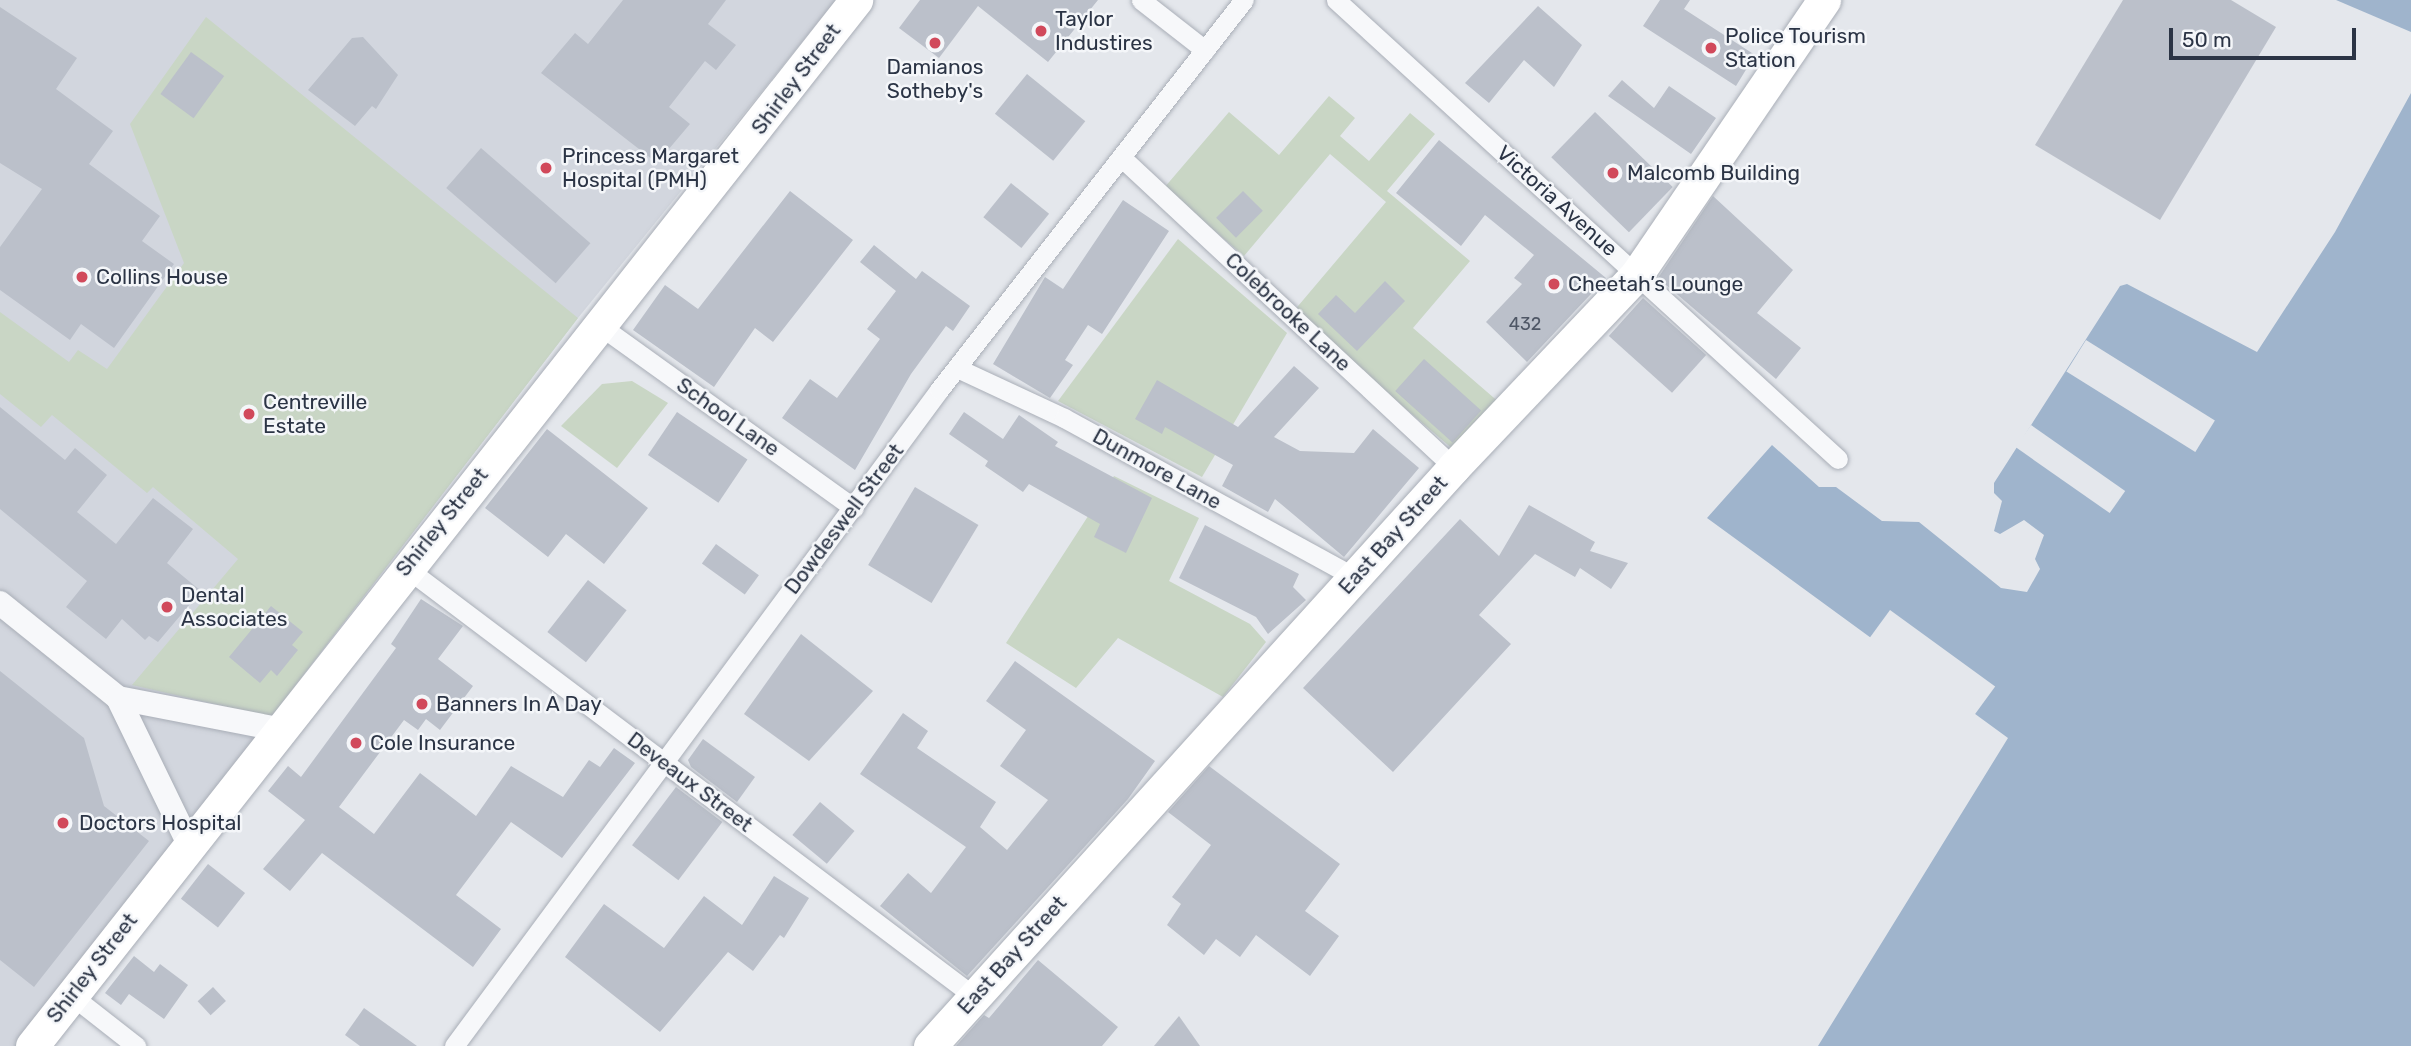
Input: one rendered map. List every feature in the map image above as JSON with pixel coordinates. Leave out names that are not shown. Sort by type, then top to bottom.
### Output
[{"type":"highway","name":"Shirley Street","points":[[32,1046],[405,567],[602,327],[856,0]]},
{"type":"highway","name":"East Bay Street","points":[[930,1046],[1454,467],[1637,274],[1824,0]]},
{"type":"street","points":[[1141,0],[1205,50]]},
{"type":"street","name":"Dowdeswell Street","points":[[454,1046],[957,368],[1244,0]]},
{"type":"street","name":"Victoria Avenue","points":[[1342,2],[1838,459]]},
{"type":"street","name":"Colebrooke Lane","points":[[1121,157],[1454,467]]},
{"type":"street","name":"School Lane","points":[[602,327],[854,508]]},
{"type":"street","name":"Dunmore Lane","points":[[957,368],[1064,418],[1355,577]]},
{"type":"street","name":"Deveaux Street","points":[[405,567],[975,997]]},
{"type":"street","points":[[0,603],[118,698],[189,844]]},
{"type":"street","points":[[118,698],[278,729]]},
{"type":"street","points":[[71,995],[136,1046]]},
{"type":"shaded area","points":[[0,0],[836,0],[578,318],[18,1046],[0,1046]]},
{"type":"green space","points":[[206,17],[578,318],[271,717],[132,685],[238,559],[153,487],[147,493],[52,415],[41,427],[0,394],[0,312],[69,362],[78,350],[107,369],[184,263],[130,124]]},
{"type":"green space","points":[[1329,96],[1355,118],[1340,136],[1369,161],[1410,113],[1435,134],[1387,191],[1470,261],[1413,328],[1501,404],[1455,451],[1293,312],[1386,202],[1330,154],[1244,256],[1164,188],[1229,112],[1279,155]]},
{"type":"green space","points":[[1178,239],[1287,333],[1202,477],[1058,401]]},
{"type":"green space","points":[[632,381],[668,403],[617,468],[561,426],[602,384]]},
{"type":"green space","points":[[1114,476],[1199,518],[1169,581],[1250,624],[1266,642],[1223,697],[1118,638],[1076,688],[1006,643]]},
{"type":"water","points":[[2336,0],[2411,0],[2411,32]]},
{"type":"water","points":[[2411,93],[2411,1046],[1818,1046],[2008,738],[1707,518],[1772,445],[1819,487],[1836,487],[1882,521],[1919,522],[2001,588],[2027,592],[2040,569],[2035,559],[2044,535],[2024,520],[2000,534],[1994,531],[2002,501],[1994,493],[1994,483],[2120,286],[2127,284],[2257,352],[2335,232]]},
{"type":"pier","points":[[2086,340],[2215,421],[2195,452],[2066,371]]},
{"type":"pier","points":[[2031,425],[2125,491],[2110,513],[2016,447]]},
{"type":"pier","points":[[1890,610],[1995,686],[1974,716],[1869,639]]},
{"type":"building","points":[[623,0],[726,0],[708,24],[736,45],[716,70],[705,61],[669,107],[690,124],[657,163],[541,73],[575,33],[588,44]]},
{"type":"building","points":[[920,0],[1098,0],[1048,62],[978,6],[939,58],[899,28]]},
{"type":"building","name":"Police Tourism Station","points":[[1660,0],[1690,0],[1684,9],[1755,55],[1736,86],[1643,26]]},
{"type":"building","points":[[2123,0],[2231,0],[2276,27],[2160,220],[2035,145]]},
{"type":"building","points":[[1538,6],[1582,45],[1554,87],[1524,60],[1489,103],[1465,83]]},
{"type":"building","points":[[0,7],[77,58],[56,89],[113,131],[89,164],[160,216],[142,241],[174,264],[114,348],[81,324],[70,340],[0,290],[0,247],[42,189],[0,163]]},
{"type":"building","points":[[363,37],[398,75],[376,109],[372,106],[355,126],[308,90],[352,38]]},
{"type":"building","points":[[191,52],[224,76],[194,118],[160,94]]},
{"type":"building","points":[[1027,74],[1085,121],[1053,161],[995,114]]},
{"type":"building","points":[[1622,80],[1654,108],[1669,86],[1716,118],[1691,154],[1608,96]]},
{"type":"building","name":"Malcomb Building","points":[[1595,112],[1673,187],[1629,232],[1551,157]]},
{"type":"building","points":[[1439,140],[1606,278],[1527,362],[1486,322],[1522,284],[1514,278],[1534,255],[1485,215],[1461,246],[1396,193]]},
{"type":"building","points":[[481,148],[590,243],[556,283],[446,188]]},
{"type":"building","points":[[1011,183],[1049,214],[1021,248],[983,217]]},
{"type":"building","points":[[790,191],[853,240],[773,342],[755,328],[714,387],[633,330],[665,285],[698,309]]},
{"type":"building","points":[[1243,191],[1263,211],[1236,238],[1216,218]]},
{"type":"building","points":[[1713,196],[1793,270],[1757,313],[1801,348],[1776,379],[1658,278]]},
{"type":"building","points":[[1123,200],[1169,231],[1102,334],[1088,325],[1065,360],[1073,365],[1050,398],[993,364],[1045,277],[1063,289]]},
{"type":"building","points":[[874,245],[916,279],[922,271],[970,306],[953,331],[946,326],[911,374],[855,470],[782,418],[810,379],[837,398],[880,339],[867,329],[896,291],[860,262]]},
{"type":"building","points":[[1385,281],[1405,301],[1357,351],[1318,314],[1336,295],[1355,313]]},
{"type":"building","points":[[1643,298],[1706,355],[1672,393],[1609,336]]},
{"type":"building","points":[[1424,359],[1481,411],[1452,442],[1395,391]]},
{"type":"building","points":[[1294,366],[1319,388],[1274,437],[1300,451],[1354,453],[1373,429],[1419,468],[1344,557],[1275,499],[1268,512],[1222,486],[1233,465],[1165,427],[1162,434],[1135,419],[1157,380],[1238,427]]},
{"type":"building","points":[[0,407],[65,460],[75,448],[107,475],[77,512],[116,544],[153,498],[193,529],[167,563],[201,591],[158,642],[149,636],[145,640],[122,619],[106,639],[66,607],[87,581],[0,509]]},
{"type":"building","points":[[677,412],[747,460],[718,503],[648,455]]},
{"type":"building","points":[[964,412],[1003,439],[1019,415],[1058,442],[1055,446],[1152,498],[1126,553],[1094,537],[1100,524],[1029,484],[1023,492],[985,466],[988,461],[949,434]]},
{"type":"building","points":[[547,429],[648,508],[604,564],[566,534],[548,557],[485,508]]},
{"type":"building","points":[[915,487],[978,525],[932,603],[868,565]]},
{"type":"building","points":[[1529,505],[1595,542],[1590,551],[1628,563],[1611,589],[1580,568],[1575,577],[1535,554],[1479,615],[1511,644],[1393,772],[1303,688],[1460,519],[1499,556]]},
{"type":"building","points":[[1205,525],[1299,574],[1293,587],[1306,600],[1268,634],[1256,617],[1179,578]]},
{"type":"building","points":[[716,544],[759,575],[745,595],[702,563]]},
{"type":"building","points":[[588,580],[627,610],[586,662],[547,632]]},
{"type":"building","points":[[421,599],[463,626],[438,659],[473,686],[440,730],[426,719],[418,730],[404,720],[339,807],[374,834],[420,773],[476,816],[511,766],[563,797],[589,760],[600,767],[614,748],[635,763],[562,858],[511,822],[456,895],[501,929],[473,967],[322,853],[290,891],[263,869],[305,820],[268,791],[288,766],[301,777],[396,648],[391,644]]},
{"type":"building","points":[[271,606],[303,632],[292,645],[298,650],[277,676],[271,670],[260,683],[229,657]]},
{"type":"building","points":[[801,634],[873,691],[809,761],[744,714]]},
{"type":"building","points":[[1015,661],[1155,761],[1128,799],[967,976],[880,906],[908,873],[931,893],[966,847],[860,774],[903,713],[928,731],[917,748],[996,802],[980,827],[1007,850],[1048,800],[1000,766],[1026,730],[986,701]]},
{"type":"building","name":"Doctors Hospital","points":[[0,671],[84,738],[104,806],[149,841],[34,987],[0,960]]},
{"type":"building","points":[[703,739],[755,777],[737,802],[691,767],[688,760]]},
{"type":"building","points":[[1209,766],[1340,864],[1305,911],[1339,936],[1310,976],[1256,935],[1240,957],[1216,939],[1204,955],[1167,925],[1181,904],[1172,897],[1211,845],[1168,812]]},
{"type":"building","points":[[676,787],[722,822],[678,880],[632,845]]},
{"type":"building","points":[[820,802],[854,831],[827,864],[792,835]]},
{"type":"building","points":[[208,864],[245,893],[218,928],[181,899]]},
{"type":"building","points":[[774,876],[809,898],[784,938],[780,935],[753,971],[728,952],[660,1032],[565,957],[604,904],[664,948],[704,896],[742,925]]},
{"type":"building","points":[[134,956],[154,972],[160,964],[188,985],[164,1019],[129,994],[121,1005],[105,993]]},
{"type":"building","points":[[1038,960],[1118,1027],[1102,1046],[956,1046],[984,1015],[989,1018]]},
{"type":"building","points":[[213,987],[226,1001],[211,1015],[198,1001]]},
{"type":"building","points":[[364,1008],[417,1046],[360,1046],[345,1035]]},
{"type":"building","points":[[1179,1016],[1200,1046],[1154,1046]]},
{"type":"place","name":"Taylor Industires","points":[[1041,31]]},
{"type":"place","name":"Damianos Sotheby's","points":[[935,43]]},
{"type":"place","name":"Police Tourism Station","points":[[1711,48]]},
{"type":"place","name":"Princess Margaret Hospital (PMH)","points":[[546,168]]},
{"type":"place","name":"Malcomb Building","points":[[1613,173]]},
{"type":"place","name":"Collins House","points":[[82,277]]},
{"type":"place","name":"Cheetah’s Lounge","points":[[1554,284]]},
{"type":"place","name":"Centreville Estate","points":[[249,414]]},
{"type":"place","name":"Dental Associates","points":[[167,607]]},
{"type":"place","name":"Banners In A Day","points":[[422,704]]},
{"type":"place","name":"Cole Insurance","points":[[356,743]]},
{"type":"place","name":"Doctors Hospital","points":[[63,823]]}]
